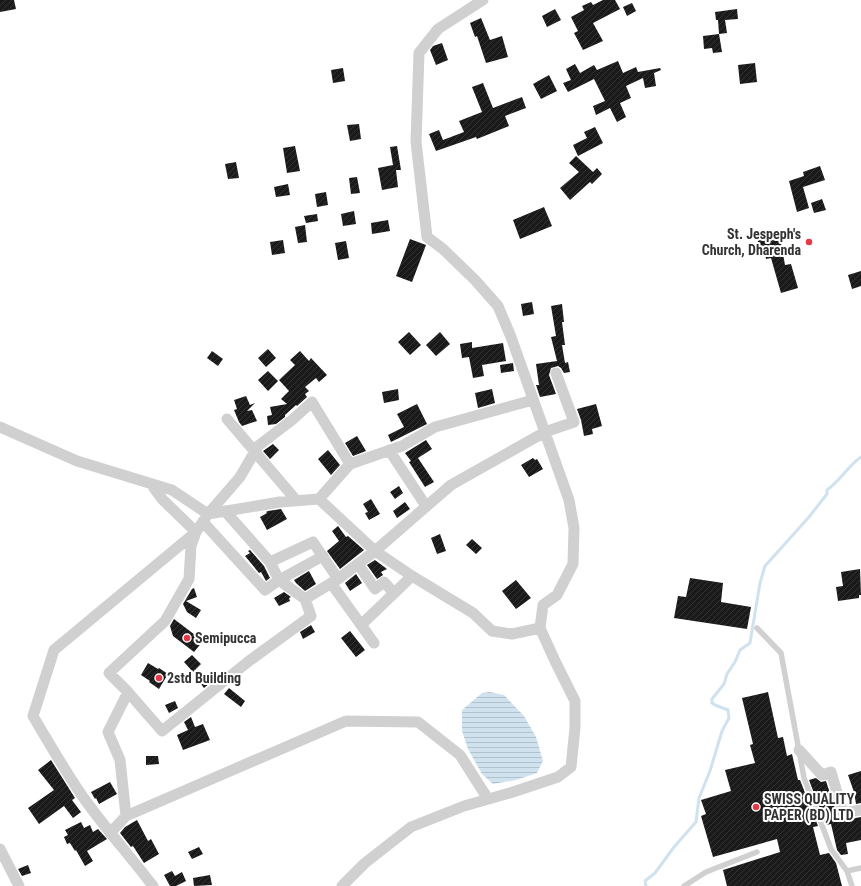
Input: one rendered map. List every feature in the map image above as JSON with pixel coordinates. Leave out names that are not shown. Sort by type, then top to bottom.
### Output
[{"type":"street","points":[[342,886],[365,863],[411,828],[464,806],[558,777],[571,767],[575,728],[575,701],[540,628],[543,605],[557,595],[573,564],[574,528],[569,500],[511,337],[498,306],[475,280],[443,249],[427,237],[416,142],[419,53],[438,29],[483,0]]},
{"type":"street","points":[[305,598],[334,581],[375,551],[451,485],[545,432],[574,422],[556,373]]},
{"type":"street","points":[[205,518],[225,511],[280,502],[319,498],[350,464],[402,446],[435,426],[533,400]]},
{"type":"street","points":[[225,511],[270,562],[279,580],[305,598],[311,616],[249,661],[162,731],[128,692],[109,673],[165,621],[189,579],[191,546],[196,532],[205,518],[240,477],[258,446],[292,420],[312,402],[350,464]]},
{"type":"street","points":[[227,420],[296,500]]},
{"type":"street","points":[[0,426],[77,461],[172,490],[205,518],[265,590],[279,580],[323,556]]},
{"type":"street","points":[[389,450],[426,506]]},
{"type":"street","points":[[151,484],[162,499],[196,532]]},
{"type":"street","points":[[319,498],[375,551],[412,576],[473,613],[492,631],[512,634],[540,628]]},
{"type":"street","points":[[153,886],[82,796],[33,716],[54,650],[196,532]]},
{"type":"street","points":[[270,562],[313,542],[323,556],[334,581],[374,643]]},
{"type":"street","points":[[358,564],[375,589],[384,582],[394,593]]},
{"type":"street","points":[[361,625],[412,576]]},
{"type":"street","points":[[126,816],[120,760],[108,732],[128,692]]},
{"type":"street","points":[[110,833],[126,816],[346,722],[418,722],[460,755],[488,799]]},
{"type":"street","points":[[799,750],[822,775],[831,772],[844,813],[861,810]]},
{"type":"street","points":[[0,849],[19,886]]},
{"type":"lane","points":[[757,628],[781,653],[804,778],[831,849],[847,871],[852,886]]},
{"type":"lane","points":[[684,886],[706,872],[757,852]]},
{"type":"lane","points":[[847,871],[861,868]]},
{"type":"water","points":[[490,692],[504,695],[524,716],[536,737],[543,761],[537,773],[516,780],[493,784],[482,774],[468,749],[462,731],[462,710],[482,693]]},
{"type":"building","points":[[0,0],[14,0],[16,9],[0,12]]},
{"type":"building","points":[[603,0],[615,0],[620,9],[593,23],[603,41],[583,50],[574,33],[578,31],[571,17],[584,10],[582,6],[591,2],[593,5]]},
{"type":"building","points":[[632,3],[636,11],[627,16],[623,7]]},
{"type":"building","points":[[555,9],[561,20],[547,27],[542,16]]},
{"type":"building","points":[[737,9],[738,19],[725,20],[727,33],[719,34],[718,20],[716,20],[715,12]]},
{"type":"building","points":[[481,18],[490,40],[502,36],[508,57],[486,63],[477,36],[475,37],[470,23]]},
{"type":"building","points":[[719,34],[722,52],[713,53],[712,48],[704,49],[703,36]]},
{"type":"building","points":[[442,43],[448,60],[436,65],[430,50],[433,46]]},
{"type":"building","points":[[618,61],[623,73],[636,67],[638,72],[660,68],[661,70],[654,73],[656,86],[645,88],[643,78],[626,86],[631,98],[620,103],[626,117],[617,122],[610,108],[596,115],[593,106],[605,101],[594,79],[568,92],[563,83],[571,80],[566,69],[575,64],[580,73],[594,65],[597,70]]},
{"type":"building","points":[[755,63],[757,82],[740,84],[738,65]]},
{"type":"building","points":[[343,68],[345,81],[333,83],[331,70]]},
{"type":"building","points":[[549,75],[557,91],[541,99],[533,84]]},
{"type":"building","points":[[483,83],[493,108],[522,97],[526,108],[505,116],[509,126],[477,139],[476,137],[436,151],[429,134],[439,130],[443,140],[464,132],[459,121],[482,112],[472,87]]},
{"type":"building","points":[[359,124],[361,139],[350,141],[347,125]]},
{"type":"building","points":[[595,127],[603,143],[578,156],[573,145],[587,138],[584,132]]},
{"type":"building","points":[[295,146],[300,171],[287,173],[283,148]]},
{"type":"building","points":[[397,146],[401,170],[396,170],[398,187],[382,190],[378,168],[393,165],[390,147]]},
{"type":"building","points":[[576,156],[593,172],[597,168],[602,174],[592,184],[590,182],[570,200],[560,188],[579,172],[569,163]]},
{"type":"building","points":[[236,162],[239,178],[228,179],[225,164]]},
{"type":"building","points":[[820,166],[825,180],[803,187],[809,208],[797,212],[789,181],[804,176],[803,172]]},
{"type":"building","points":[[357,177],[360,193],[351,194],[349,178]]},
{"type":"building","points":[[288,184],[290,195],[276,197],[274,187]]},
{"type":"building","points":[[326,192],[328,205],[317,207],[315,194]]},
{"type":"building","points":[[822,199],[826,210],[814,213],[811,203]]},
{"type":"building","points":[[544,207],[552,226],[520,239],[513,220]]},
{"type":"building","points":[[354,211],[356,224],[343,226],[341,214]]},
{"type":"building","points":[[317,214],[318,221],[306,223],[304,216]]},
{"type":"building","points":[[388,220],[390,231],[372,234],[371,223]]},
{"type":"building","points":[[305,225],[307,242],[298,243],[295,227]]},
{"type":"building","points":[[770,229],[772,238],[780,237],[785,265],[791,264],[798,288],[781,293],[771,258],[766,259],[764,246],[759,247],[756,232]]},
{"type":"building","points":[[410,239],[426,245],[412,282],[396,276]]},
{"type":"building","points":[[283,240],[285,253],[272,255],[270,242]]},
{"type":"building","points":[[346,241],[349,258],[338,260],[335,243]]},
{"type":"building","points":[[861,271],[861,286],[852,289],[848,275]]},
{"type":"building","points":[[532,302],[534,314],[523,316],[521,304]]},
{"type":"building","points":[[562,304],[564,322],[562,322],[565,345],[562,345],[565,363],[568,362],[570,372],[564,373],[558,366],[551,368],[549,375],[556,394],[540,397],[536,385],[539,385],[536,364],[557,361],[551,337],[556,336],[551,306]]},
{"type":"building","points":[[409,332],[421,345],[410,355],[398,342]]},
{"type":"building","points":[[440,332],[450,344],[436,356],[426,345]]},
{"type":"building","points":[[472,342],[472,348],[503,343],[506,361],[482,365],[484,376],[473,378],[469,357],[462,358],[460,344]]},
{"type":"building","points":[[268,349],[276,358],[266,367],[258,358]]},
{"type":"building","points":[[212,351],[223,359],[218,366],[207,358]]},
{"type":"building","points":[[300,351],[309,361],[311,358],[327,375],[319,382],[316,378],[305,387],[309,391],[305,394],[307,397],[276,424],[268,425],[267,416],[272,415],[270,407],[287,404],[281,399],[289,391],[279,380],[295,365],[290,360]]},
{"type":"building","points":[[513,363],[514,371],[501,373],[500,365]]},
{"type":"building","points":[[268,371],[278,381],[268,391],[258,380]]},
{"type":"building","points":[[398,389],[399,400],[384,403],[382,392]]},
{"type":"building","points":[[492,389],[495,403],[478,408],[475,393]]},
{"type":"building","points":[[246,396],[250,405],[255,403],[247,411],[252,410],[257,421],[242,426],[234,410],[237,409],[234,400]]},
{"type":"building","points":[[417,404],[427,424],[391,442],[388,435],[404,427],[397,414]]},
{"type":"building","points":[[596,404],[602,426],[592,429],[593,434],[584,436],[577,409]]},
{"type":"building","points":[[357,436],[366,451],[353,456],[345,443]]},
{"type":"building","points":[[426,440],[432,449],[418,458],[434,482],[425,487],[405,453]]},
{"type":"building","points":[[273,444],[279,450],[270,459],[263,451]]},
{"type":"building","points":[[328,450],[340,465],[331,475],[318,459]]},
{"type":"building","points":[[533,458],[535,460],[537,459],[543,469],[529,477],[521,465]]},
{"type":"building","points":[[399,486],[403,493],[395,499],[390,492]]},
{"type":"building","points":[[371,499],[380,514],[369,520],[365,513],[368,512],[363,504]]},
{"type":"building","points":[[405,502],[410,509],[397,518],[393,511]]},
{"type":"building","points":[[281,509],[287,519],[267,530],[260,517],[268,511]]},
{"type":"building","points":[[338,526],[346,537],[348,536],[364,550],[340,569],[327,551],[339,541],[332,531]]},
{"type":"building","points":[[440,534],[446,551],[437,554],[431,538]]},
{"type":"building","points":[[472,539],[482,548],[476,554],[466,545]]},
{"type":"building","points":[[250,550],[264,566],[270,578],[266,581],[261,572],[259,573],[245,556],[250,553],[248,551]]},
{"type":"building","points":[[375,560],[387,569],[381,572],[383,575],[377,579],[367,565]]},
{"type":"building","points":[[860,569],[861,595],[859,595],[859,598],[838,601],[836,587],[843,586],[841,572]]},
{"type":"building","points":[[309,571],[316,584],[305,591],[294,580]]},
{"type":"building","points":[[356,574],[362,583],[350,591],[345,583]]},
{"type":"building","points":[[690,578],[723,583],[721,602],[751,607],[747,629],[674,618],[678,596],[686,597]]},
{"type":"building","points":[[516,580],[531,598],[516,609],[502,591]]},
{"type":"building","points":[[194,588],[197,597],[186,601],[201,610],[196,618],[187,612],[183,604]]},
{"type":"building","points":[[284,592],[291,597],[289,598],[290,601],[279,606],[274,598]]},
{"type":"building","name":"Semipucca","points":[[174,619],[203,641],[194,652],[173,636],[170,626]]},
{"type":"building","points":[[311,625],[315,632],[303,639],[300,632]]},
{"type":"building","points":[[350,631],[365,650],[356,657],[341,638]]},
{"type":"building","points":[[192,655],[201,664],[193,672],[184,662]]},
{"type":"building","points":[[148,663],[168,674],[159,689],[141,675]]},
{"type":"building","points":[[203,675],[210,683],[204,688],[197,679]]},
{"type":"building","points":[[229,688],[245,701],[241,707],[224,694]]},
{"type":"building","name":"SWISS QUALITY PAPER (BD) LTD","points":[[768,692],[778,738],[783,737],[787,756],[792,754],[798,780],[800,780],[818,826],[813,827],[820,855],[829,853],[836,863],[842,886],[727,886],[723,870],[780,852],[777,839],[713,857],[701,816],[706,814],[701,800],[731,791],[725,770],[755,763],[750,745],[753,744],[742,698]]},
{"type":"building","points":[[175,701],[178,708],[169,713],[165,705]]},
{"type":"building","points":[[191,717],[195,727],[203,724],[210,740],[183,750],[177,735],[188,730],[184,722]]},
{"type":"building","points":[[146,756],[158,756],[159,764],[146,765]]},
{"type":"building","points":[[51,760],[75,798],[72,800],[81,812],[73,818],[64,806],[39,824],[28,808],[54,790],[38,770]]},
{"type":"building","points":[[861,771],[861,803],[856,804],[854,792],[848,775]]},
{"type":"building","points":[[816,778],[821,782],[826,781],[838,818],[844,820],[861,817],[861,840],[846,843],[848,854],[841,855],[837,850],[831,824],[826,825],[809,780]]},
{"type":"building","points":[[110,782],[117,794],[99,804],[91,792]]},
{"type":"building","points":[[137,820],[148,841],[151,839],[159,854],[144,863],[133,846],[131,847],[120,833],[125,827]]},
{"type":"building","points":[[81,822],[84,828],[90,825],[93,832],[98,829],[107,839],[87,851],[93,861],[85,866],[76,850],[75,851],[70,843],[67,844],[64,837],[68,835],[65,830]]},
{"type":"building","points":[[199,847],[203,854],[192,859],[188,852]]},
{"type":"building","points":[[28,865],[31,873],[22,876],[18,869]]},
{"type":"building","points":[[172,871],[175,876],[182,872],[186,881],[176,886],[170,886],[164,875]]},
{"type":"building","points":[[210,875],[212,885],[194,886],[193,878]]},
{"type":"waterway","points":[[646,886],[645,881],[655,873],[674,847],[696,822],[699,798],[710,771],[722,731],[729,718],[728,710],[712,703],[712,699],[724,684],[727,674],[735,662],[740,650],[750,643],[760,583],[765,566],[809,517],[827,494],[827,490],[861,457]]},
{"type":"place","name":"St. Jespeph's Church, Dharenda","points":[[809,242]]},
{"type":"place","name":"Semipucca","points":[[187,638]]},
{"type":"place","name":"2std Building","points":[[159,678]]},
{"type":"place","name":"SWISS QUALITY PAPER (BD) LTD","points":[[756,807]]}]
